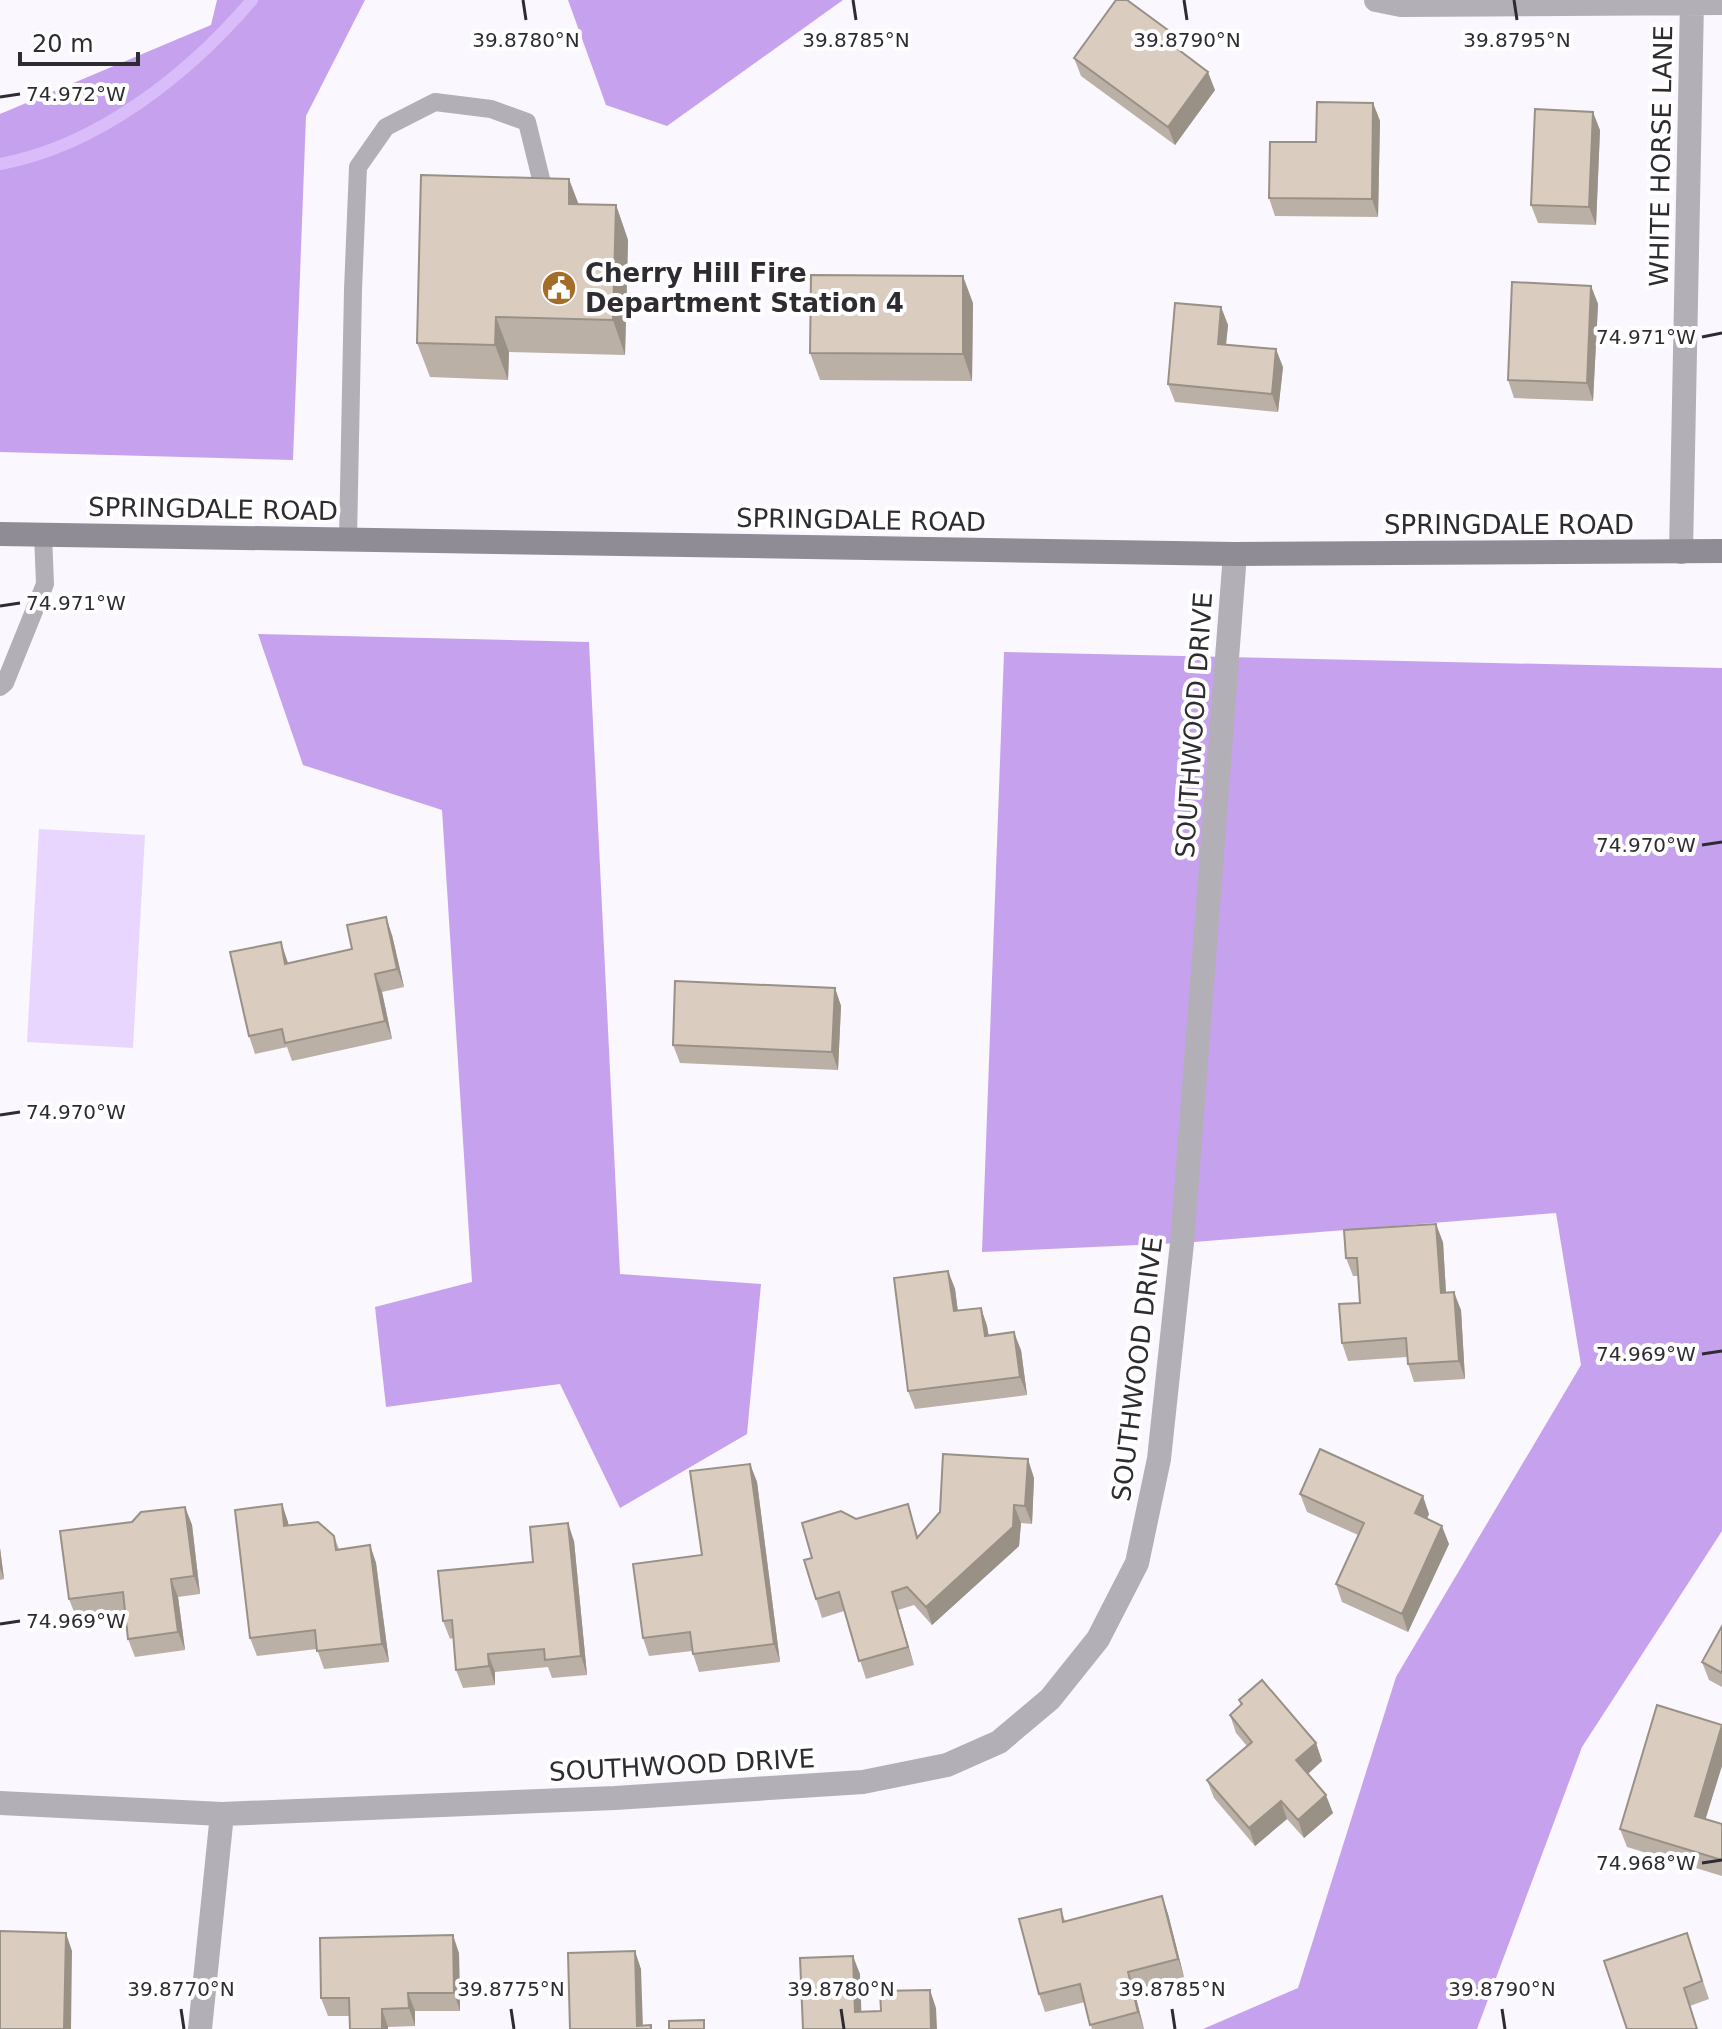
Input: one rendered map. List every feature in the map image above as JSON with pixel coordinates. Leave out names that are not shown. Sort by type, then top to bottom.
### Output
[{"type":"main road","name":"SPRINGDALE ROAD","points":[[0,534],[1235,554],[1722,551]]},
{"type":"street","points":[[1376,0],[1401,5],[1722,3]]},
{"type":"street","name":"WHITE HORSE LANE","points":[[1681,552],[1692,2]]},
{"type":"street","name":"SOUTHWOOD DRIVE","points":[[0,1803],[222,1814],[615,1798],[863,1782],[947,1765],[999,1742],[1050,1699],[1098,1639],[1137,1563],[1159,1459],[1182,1243],[1235,554]]},
{"type":"street","points":[[200,2029],[222,1814]]},
{"type":"lane","points":[[348,539],[358,167],[386,127],[435,102],[491,109],[527,122],[542,183]]},
{"type":"lane","points":[[0,687],[5,683],[45,584],[43,535]]},
{"type":"shaded area","points":[[217,0],[365,0],[306,116],[293,460],[0,452],[0,114],[211,25]]},
{"type":"shaded area","points":[[568,0],[843,0],[667,126],[606,105]]},
{"type":"shaded area","points":[[258,634],[589,642],[620,1274],[761,1284],[747,1434],[620,1508],[560,1384],[386,1407],[375,1307],[472,1282],[442,810],[303,765]]},
{"type":"shaded area","points":[[1004,652],[1722,668],[1722,1531],[1582,1747],[1477,2029],[1203,2029],[1298,1988],[1396,1677],[1581,1365],[1556,1213],[1182,1243],[982,1252]]},
{"type":"shaded area","points":[[39,829],[145,835],[133,1048],[27,1042]]},
{"type":"building","points":[[1116,0],[1127,0],[1176,36],[1171,44],[1208,72],[1168,127],[1074,58]]},
{"type":"building","points":[[1317,102],[1373,103],[1372,199],[1269,198],[1270,142],[1316,142]]},
{"type":"building","points":[[1535,109],[1593,112],[1589,207],[1531,205]]},
{"type":"building","points":[[421,175],[569,179],[569,204],[616,205],[613,320],[496,317],[495,345],[417,343]]},
{"type":"building","points":[[811,275],[963,276],[963,354],[810,353]]},
{"type":"building","points":[[1512,282],[1591,286],[1587,383],[1508,380]]},
{"type":"building","points":[[1175,303],[1221,307],[1218,344],[1276,349],[1272,394],[1168,384]]},
{"type":"building","points":[[386,917],[397,969],[375,974],[385,1021],[285,1043],[282,1029],[249,1036],[230,952],[281,942],[285,964],[352,949],[347,925]]},
{"type":"building","points":[[675,981],[835,988],[832,1052],[673,1045]]},
{"type":"building","points":[[1436,1224],[1441,1293],[1454,1292],[1459,1361],[1408,1364],[1406,1338],[1342,1343],[1339,1304],[1360,1303],[1357,1258],[1346,1258],[1344,1230]]},
{"type":"building","points":[[948,1271],[954,1311],[981,1308],[985,1336],[1014,1332],[1020,1377],[908,1391],[894,1278]]},
{"type":"building","points":[[1320,1449],[1423,1496],[1415,1513],[1442,1526],[1402,1614],[1336,1584],[1364,1523],[1300,1494]]},
{"type":"building","points":[[943,1454],[1028,1459],[1025,1506],[1014,1505],[1013,1527],[926,1607],[907,1587],[892,1592],[908,1647],[859,1661],[839,1592],[816,1599],[804,1560],[812,1558],[802,1523],[841,1511],[856,1519],[908,1504],[917,1538],[940,1512]]},
{"type":"building","points":[[750,1464],[774,1644],[693,1654],[690,1632],[643,1638],[633,1564],[702,1555],[690,1471]]},
{"type":"building","points":[[282,1504],[284,1526],[318,1522],[334,1536],[336,1550],[370,1545],[382,1644],[317,1651],[315,1630],[250,1638],[235,1510]]},
{"type":"building","points":[[185,1507],[194,1576],[171,1579],[178,1632],[128,1639],[123,1592],[69,1599],[60,1531],[132,1522],[141,1512]]},
{"type":"building","points":[[568,1523],[581,1656],[545,1660],[544,1649],[488,1654],[489,1666],[456,1670],[452,1620],[443,1621],[438,1571],[533,1562],[530,1527]]},
{"type":"building","points":[[1722,1626],[1722,1673],[1702,1662]]},
{"type":"building","points":[[1262,1680],[1316,1743],[1296,1760],[1326,1795],[1298,1820],[1281,1801],[1249,1828],[1207,1780],[1252,1742],[1230,1715],[1242,1704],[1239,1700]]},
{"type":"building","points":[[1657,1705],[1722,1725],[1695,1816],[1722,1824],[1722,1860],[1620,1829]]},
{"type":"building","points":[[1162,1896],[1178,1959],[1128,1972],[1138,2012],[1090,2025],[1080,1984],[1039,1994],[1019,1919],[1061,1909],[1063,1922]]},
{"type":"building","points":[[0,1931],[66,1933],[64,2029],[0,2029]]},
{"type":"building","points":[[1687,1933],[1702,1981],[1684,1988],[1697,2029],[1627,2029],[1604,1961]]},
{"type":"building","points":[[453,1935],[454,1993],[408,1993],[409,2008],[382,2009],[382,2029],[350,2029],[349,1998],[321,1998],[320,1938]]},
{"type":"building","points":[[635,1951],[637,2026],[651,2025],[651,2029],[570,2029],[568,1953]]},
{"type":"building","points":[[853,1956],[855,2012],[881,2011],[880,1991],[930,1990],[931,2029],[803,2029],[800,1958]]},
{"type":"building","points":[[704,2020],[704,2029],[669,2029],[669,2021]]},
{"type":"waterway","points":[[0,164],[72,141],[139,103],[200,54],[252,0]]},
{"type":"place","name":"Cherry Hill Fire Department Station 4","points":[[559,288]]}]
